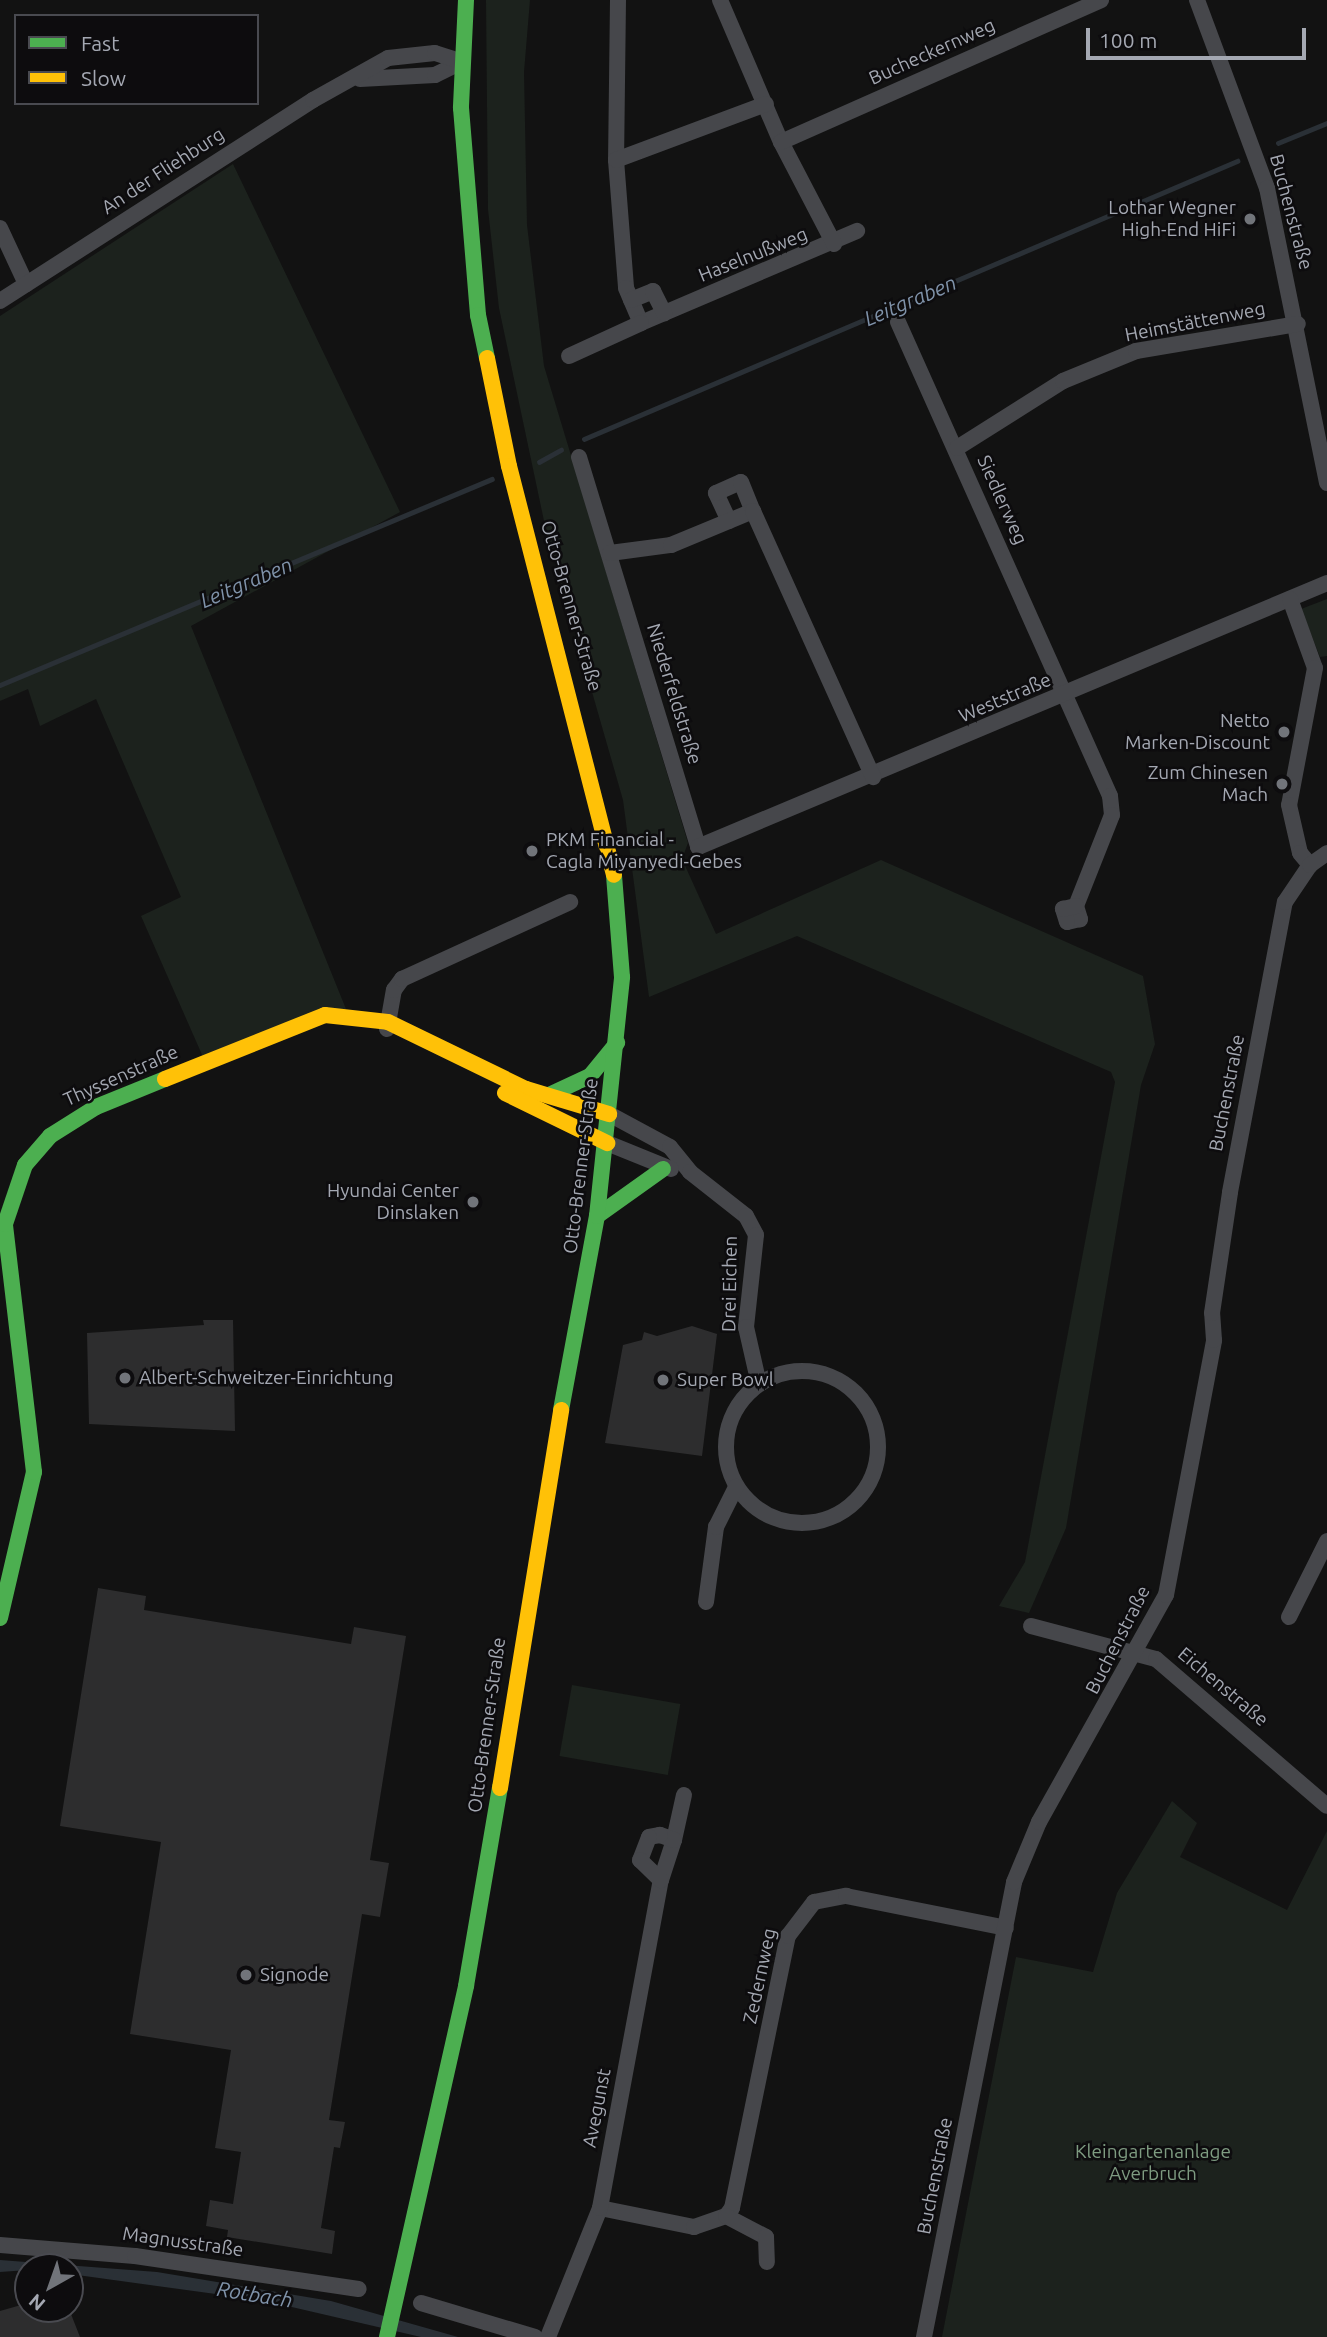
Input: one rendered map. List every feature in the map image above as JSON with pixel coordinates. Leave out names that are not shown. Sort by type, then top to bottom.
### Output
[{"type":"main road","name":"Otto-Brenner-Straße","points":[[388,2336],[466,1986],[533,1559],[597,1216],[617,1043],[620,914],[609,842],[509,466],[478,315],[466,211],[463,61],[466,0]]},
{"type":"main road","name":"Thyssenstraße","points":[[0,1618],[34,1472],[5,1224],[25,1165],[72,1118],[287,1028],[357,1026],[388,1027],[549,1096],[609,1114]]},
{"type":"main road","name":"Thyssenstraße","points":[[388,1027],[607,1143]]},
{"type":"main road","points":[[549,1096],[590,1076],[617,1043]]},
{"type":"main road","points":[[597,1216],[663,1168]]},
{"type":"street","points":[[618,0],[616,160],[631,300],[641,323]]},
{"type":"street","points":[[720,0],[781,142],[834,244]]},
{"type":"street","name":"Bucheckernweg","points":[[781,142],[1101,0]]},
{"type":"street","name":"Buchenstraße","points":[[1197,0],[1267,188],[1298,324],[1327,483]]},
{"type":"street","name":"An der Fliehburg","points":[[0,301],[388,58],[435,52],[463,61]]},
{"type":"street","points":[[616,160],[766,104]]},
{"type":"street","points":[[0,228],[26,284]]},
{"type":"street","name":"Haselnußweg","points":[[569,356],[664,313],[834,244],[857,231]]},
{"type":"street","points":[[631,300],[653,291],[664,313]]},
{"type":"street","name":"Siedlerweg","points":[[898,322],[957,448],[1110,796],[1112,816],[1076,906]]},
{"type":"street","name":"Heimstättenweg","points":[[957,448],[1063,381],[1136,351],[1298,324]]},
{"type":"street","name":"Niederfeldstraße","points":[[579,457],[698,847]]},
{"type":"street","points":[[729,521],[716,493],[741,482],[873,777]]},
{"type":"street","points":[[610,553],[671,545],[753,511]]},
{"type":"street","name":"Weststraße","points":[[698,847],[873,777],[1327,583]]},
{"type":"street","points":[[1290,599],[1315,668],[1290,805],[1300,853],[1310,865]]},
{"type":"street","name":"Buchenstraße","points":[[924,2337],[1006,1928],[1025,1851],[1138,1653],[1166,1595],[1189,1485],[1214,1340],[1213,1313],[1230,1192],[1284,902],[1310,865],[1327,853]]},
{"type":"street","points":[[388,1027],[402,979],[570,902]]},
{"type":"street","name":"Drei Eichen","points":[[609,1114],[670,1147],[690,1172],[732,1202],[756,1235],[746,1326],[759,1384]]},
{"type":"street","name":"Drei Eichen","points":[[607,1143],[663,1168],[690,1172]]},
{"type":"street","points":[[807,1370],[854,1390],[870,1410],[879,1460],[871,1484],[832,1519],[805,1525],[778,1521],[754,1508],[736,1487],[726,1460],[727,1431],[738,1404],[759,1384],[807,1370]]},
{"type":"street","points":[[706,1602],[716,1527],[736,1487]]},
{"type":"street","points":[[1289,1617],[1327,1541]]},
{"type":"street","name":"Eichenstraße","points":[[1031,1626],[1138,1653],[1176,1672],[1327,1806]]},
{"type":"street","name":"Avegunst","points":[[548,2337],[600,2208],[661,1880],[674,1840],[684,1795]]},
{"type":"street","points":[[661,1880],[640,1860],[643,1847],[649,1837],[674,1840]]},
{"type":"street","name":"Zedernweg","points":[[726,2216],[738,2197],[788,1936],[802,1912],[820,1899],[846,1896],[1006,1928]]},
{"type":"street","points":[[600,2208],[694,2227],[726,2216],[766,2237],[766,2262]]},
{"type":"street","name":"Magnusstraße","points":[[0,2245],[135,2256],[359,2289]]},
{"type":"street","points":[[421,2303],[535,2337]]},
{"type":"green space","points":[[486,0],[530,0],[524,72],[527,225],[544,366],[688,843],[682,859],[716,934],[881,860],[1143,976],[1155,1044],[1141,1085],[1066,1528],[1029,1613],[999,1606],[1025,1562],[1115,1082],[1111,1072],[797,936],[649,997],[623,800],[547,535],[499,308],[488,209]]},
{"type":"green space","points":[[233,164],[400,512],[191,626],[346,1009],[203,1057],[141,916],[181,897],[96,699],[40,726],[28,689],[0,701],[0,316]]},
{"type":"green space","points":[[1327,599],[1327,656],[1320,657],[1301,609]]},
{"type":"green space","points":[[572,1685],[680,1704],[668,1775],[559,1756]]},
{"type":"green space","name":"Kleingartenanlage Averbruch","points":[[1172,1801],[1197,1823],[1180,1857],[1287,1910],[1327,1831],[1327,2337],[942,2337],[1016,1957],[1093,1972],[1117,1893]]},
{"type":"water","points":[[0,2260],[14,2261],[14,2271],[0,2272]]},
{"type":"water","name":"Rotbach","points":[[84,2266],[157,2272],[331,2301],[458,2337],[421,2337],[266,2301],[84,2276]]},
{"type":"building","name":"Albert-Schweitzer-Einrichtung","points":[[203,1320],[233,1320],[235,1431],[89,1424],[87,1333],[204,1325]]},
{"type":"building","name":"Super Bowl","points":[[692,1326],[717,1334],[702,1456],[605,1443],[623,1345],[642,1340],[644,1332],[657,1336]]},
{"type":"building","name":"Signode","points":[[98,1588],[146,1596],[144,1610],[351,1644],[354,1627],[406,1636],[370,1860],[389,1863],[380,1917],[362,1914],[329,2120],[345,2122],[340,2148],[334,2147],[321,2228],[335,2231],[332,2254],[227,2237],[228,2230],[206,2226],[210,2200],[233,2204],[241,2152],[215,2148],[231,2050],[130,2034],[161,1842],[60,1826]]},
{"type":"building","points":[[14,2307],[14,2323],[74,2323],[80,2337],[0,2337],[0,2311]]},
{"type":"waterway","name":"Leitgraben","points":[[1278,143],[1327,123]]},
{"type":"waterway","name":"Leitgraben","points":[[584,439],[1237,161]]},
{"type":"waterway","name":"Leitgraben","points":[[539,462],[561,450]]},
{"type":"waterway","name":"Leitgraben","points":[[0,685],[492,479]]},
{"type":"traffic: fast","points":[[466,0],[461,108],[478,315],[487,358]]},
{"type":"traffic: fast","points":[[561,1410],[597,1216],[622,977],[614,875]]},
{"type":"traffic: fast","points":[[549,1095],[590,1076],[617,1043]]},
{"type":"traffic: fast","points":[[0,1618],[34,1472],[5,1224],[25,1165],[50,1136],[96,1107],[165,1079]]},
{"type":"traffic: fast","points":[[597,1216],[663,1169]]},
{"type":"traffic: fast","points":[[387,2337],[466,1986],[500,1788]]},
{"type":"traffic: slow","points":[[487,358],[509,466],[614,875]]},
{"type":"traffic: slow","points":[[165,1079],[325,1015],[388,1022],[526,1089],[609,1114]]},
{"type":"traffic: slow","points":[[505,1093],[607,1143]]},
{"type":"traffic: slow","points":[[500,1788],[561,1410]]},
{"type":"place","name":"Lothar Wegner High-End HiFi","points":[[1250,219]]},
{"type":"place","name":"Netto Marken-Discount","points":[[1284,732]]},
{"type":"place","name":"Zum Chinesen Mach","points":[[1282,784]]},
{"type":"place","name":"PKM Financial - Cagla Miyanyedi-Gebes","points":[[532,851]]},
{"type":"place","name":"Hyundai Center Dinslaken","points":[[473,1202]]},
{"type":"place","name":"Albert-Schweitzer-Einrichtung","points":[[125,1378]]},
{"type":"place","name":"Super Bowl","points":[[663,1380]]},
{"type":"place","name":"Signode","points":[[246,1975]]}]
